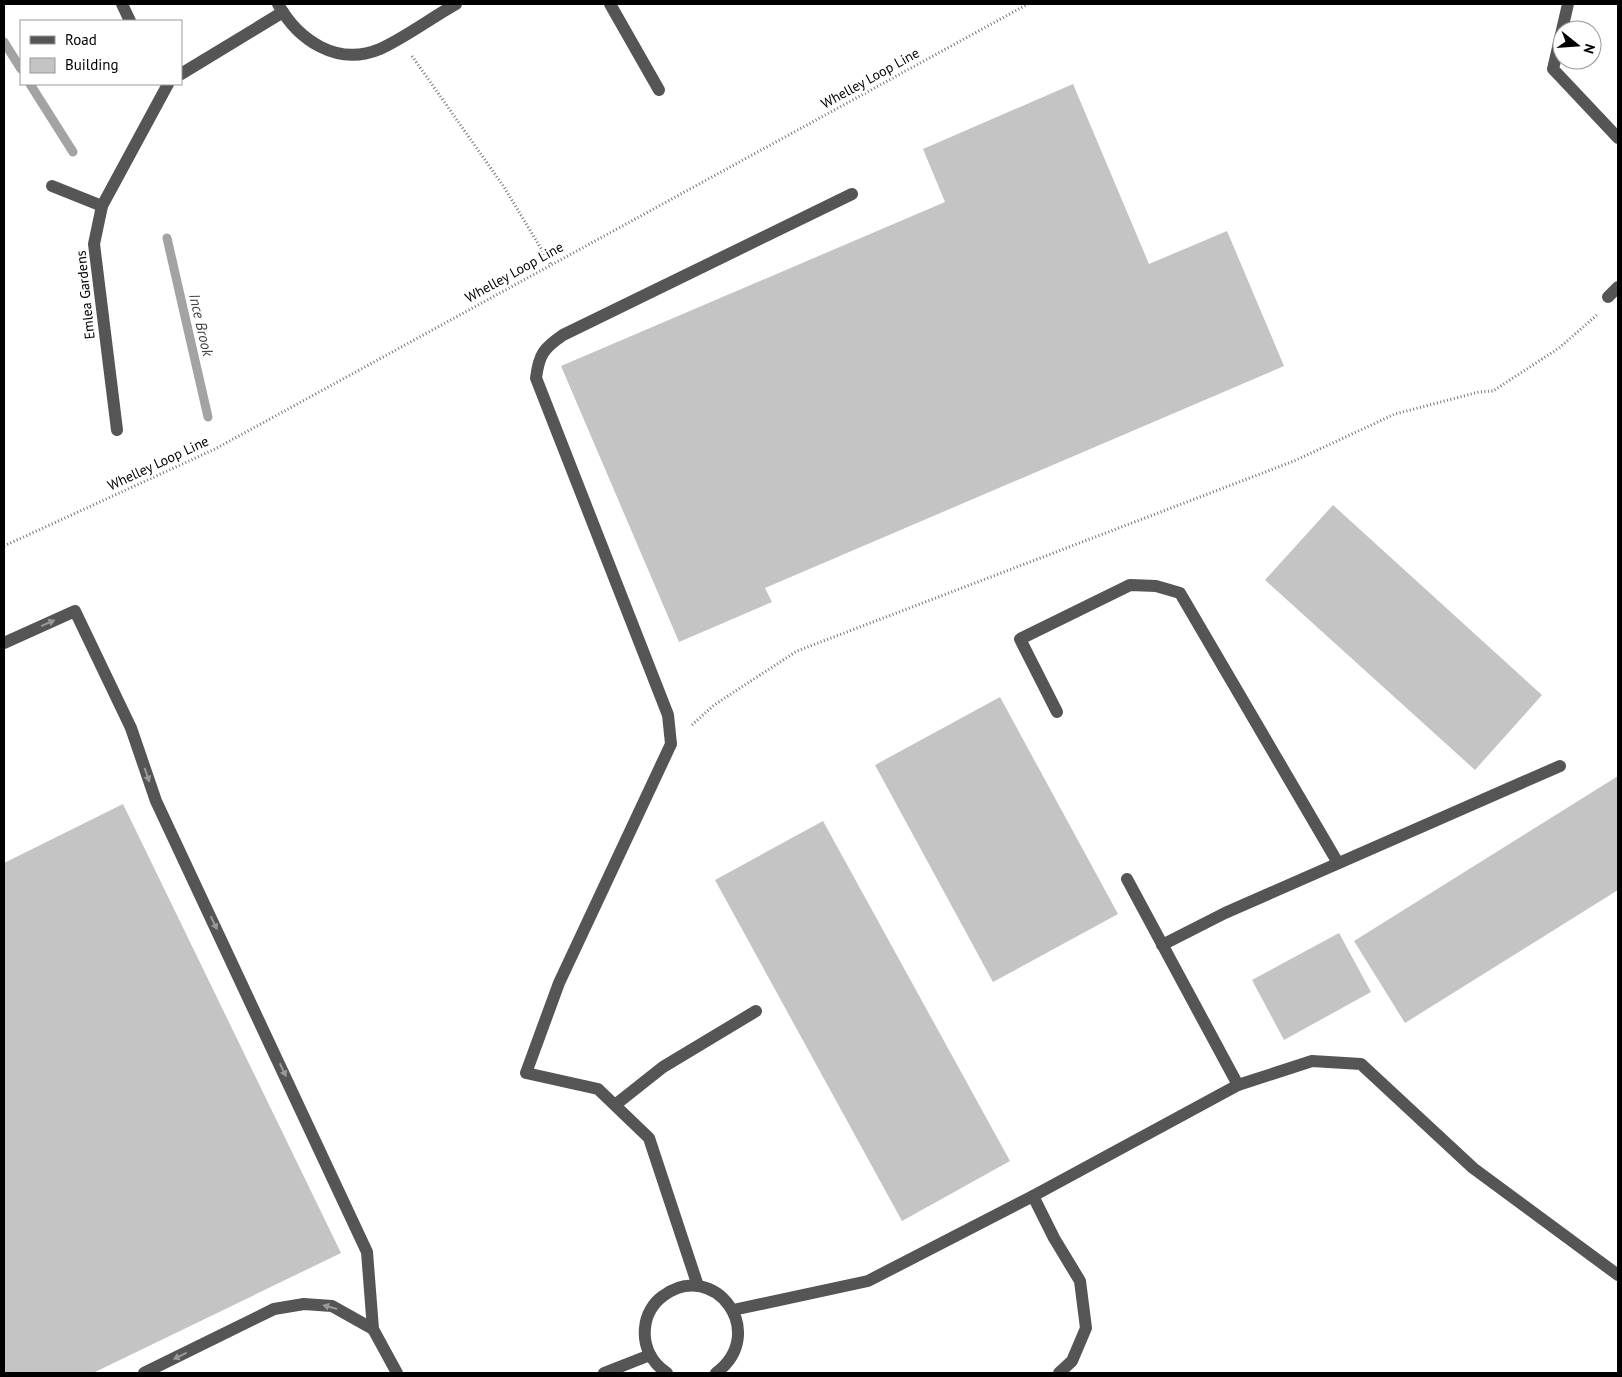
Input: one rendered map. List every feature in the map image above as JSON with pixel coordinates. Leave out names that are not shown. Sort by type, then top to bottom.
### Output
[{"type":"street","points":[[122,4],[130,20]]},
{"type":"street","points":[[182,73],[280,8],[301,34],[315,46],[332,52],[356,55],[379,49],[456,4]]},
{"type":"street","points":[[610,4],[659,90]]},
{"type":"street","points":[[1568,4],[1553,69],[1618,138]]},
{"type":"street","name":"Emlea Gardens","points":[[117,430],[94,244],[102,206],[167,85]]},
{"type":"street","points":[[52,186],[102,206]]},
{"type":"street","points":[[698,1286],[649,1138],[598,1089],[526,1073],[559,983],[670,744],[668,715],[536,378],[538,361],[547,346],[564,335],[852,194]]},
{"type":"street","points":[[1608,297],[1618,288]]},
{"type":"street","points":[[1057,712],[1020,639],[1130,585],[1156,586],[1180,593],[1338,863]]},
{"type":"street","points":[[4,643],[76,611],[132,728],[156,801],[367,1252],[373,1329],[397,1373]]},
{"type":"street","points":[[1162,945],[1224,913],[1560,766]]},
{"type":"street","points":[[1127,879],[1238,1086]]},
{"type":"street","points":[[614,1105],[663,1067],[756,1011]]},
{"type":"street","points":[[733,1310],[868,1281],[1033,1196],[1238,1086],[1312,1061],[1361,1064],[1473,1168],[1618,1275]]},
{"type":"street","points":[[1033,1196],[1054,1238],[1080,1281],[1086,1328],[1072,1361],[1059,1373]]},
{"type":"street","points":[[667,1373],[658,1367],[650,1356],[645,1341],[644,1326],[653,1306],[670,1291],[683,1286],[698,1286],[718,1294],[733,1310],[738,1325],[739,1340],[734,1354],[726,1366],[716,1373]]},
{"type":"street","points":[[144,1373],[274,1309],[304,1304],[332,1306],[373,1329]]},
{"type":"street","points":[[604,1373],[650,1356]]},
{"type":"path","name":"Whelley Loop Line","points":[[4,546],[215,449],[1028,4]]},
{"type":"path","points":[[399,38],[504,187],[551,265]]},
{"type":"path","points":[[670,744],[714,705],[797,651],[1196,496],[1294,461],[1395,414],[1479,392],[1493,391],[1559,348],[1596,317],[1608,297]]},
{"type":"building","points":[[1073,84],[1149,264],[1227,231],[1284,366],[765,588],[772,602],[679,642],[561,366],[945,202],[923,149]]},
{"type":"building","points":[[1333,505],[1542,695],[1475,770],[1265,580]]},
{"type":"building","points":[[1000,697],[1118,914],[993,982],[875,765]]},
{"type":"building","points":[[1618,776],[1618,890],[1405,1023],[1354,941]]},
{"type":"building","points":[[123,804],[341,1253],[93,1373],[4,1373],[4,863]]},
{"type":"building","points":[[823,821],[1010,1161],[902,1221],[715,880]]},
{"type":"building","points":[[1339,933],[1371,992],[1284,1040],[1252,980]]},
{"type":"waterway","name":"Ince Brook","points":[[4,42],[20,67]]},
{"type":"waterway","name":"Ince Brook","points":[[31,85],[73,152]]},
{"type":"waterway","name":"Ince Brook","points":[[167,238],[208,417]]}]
